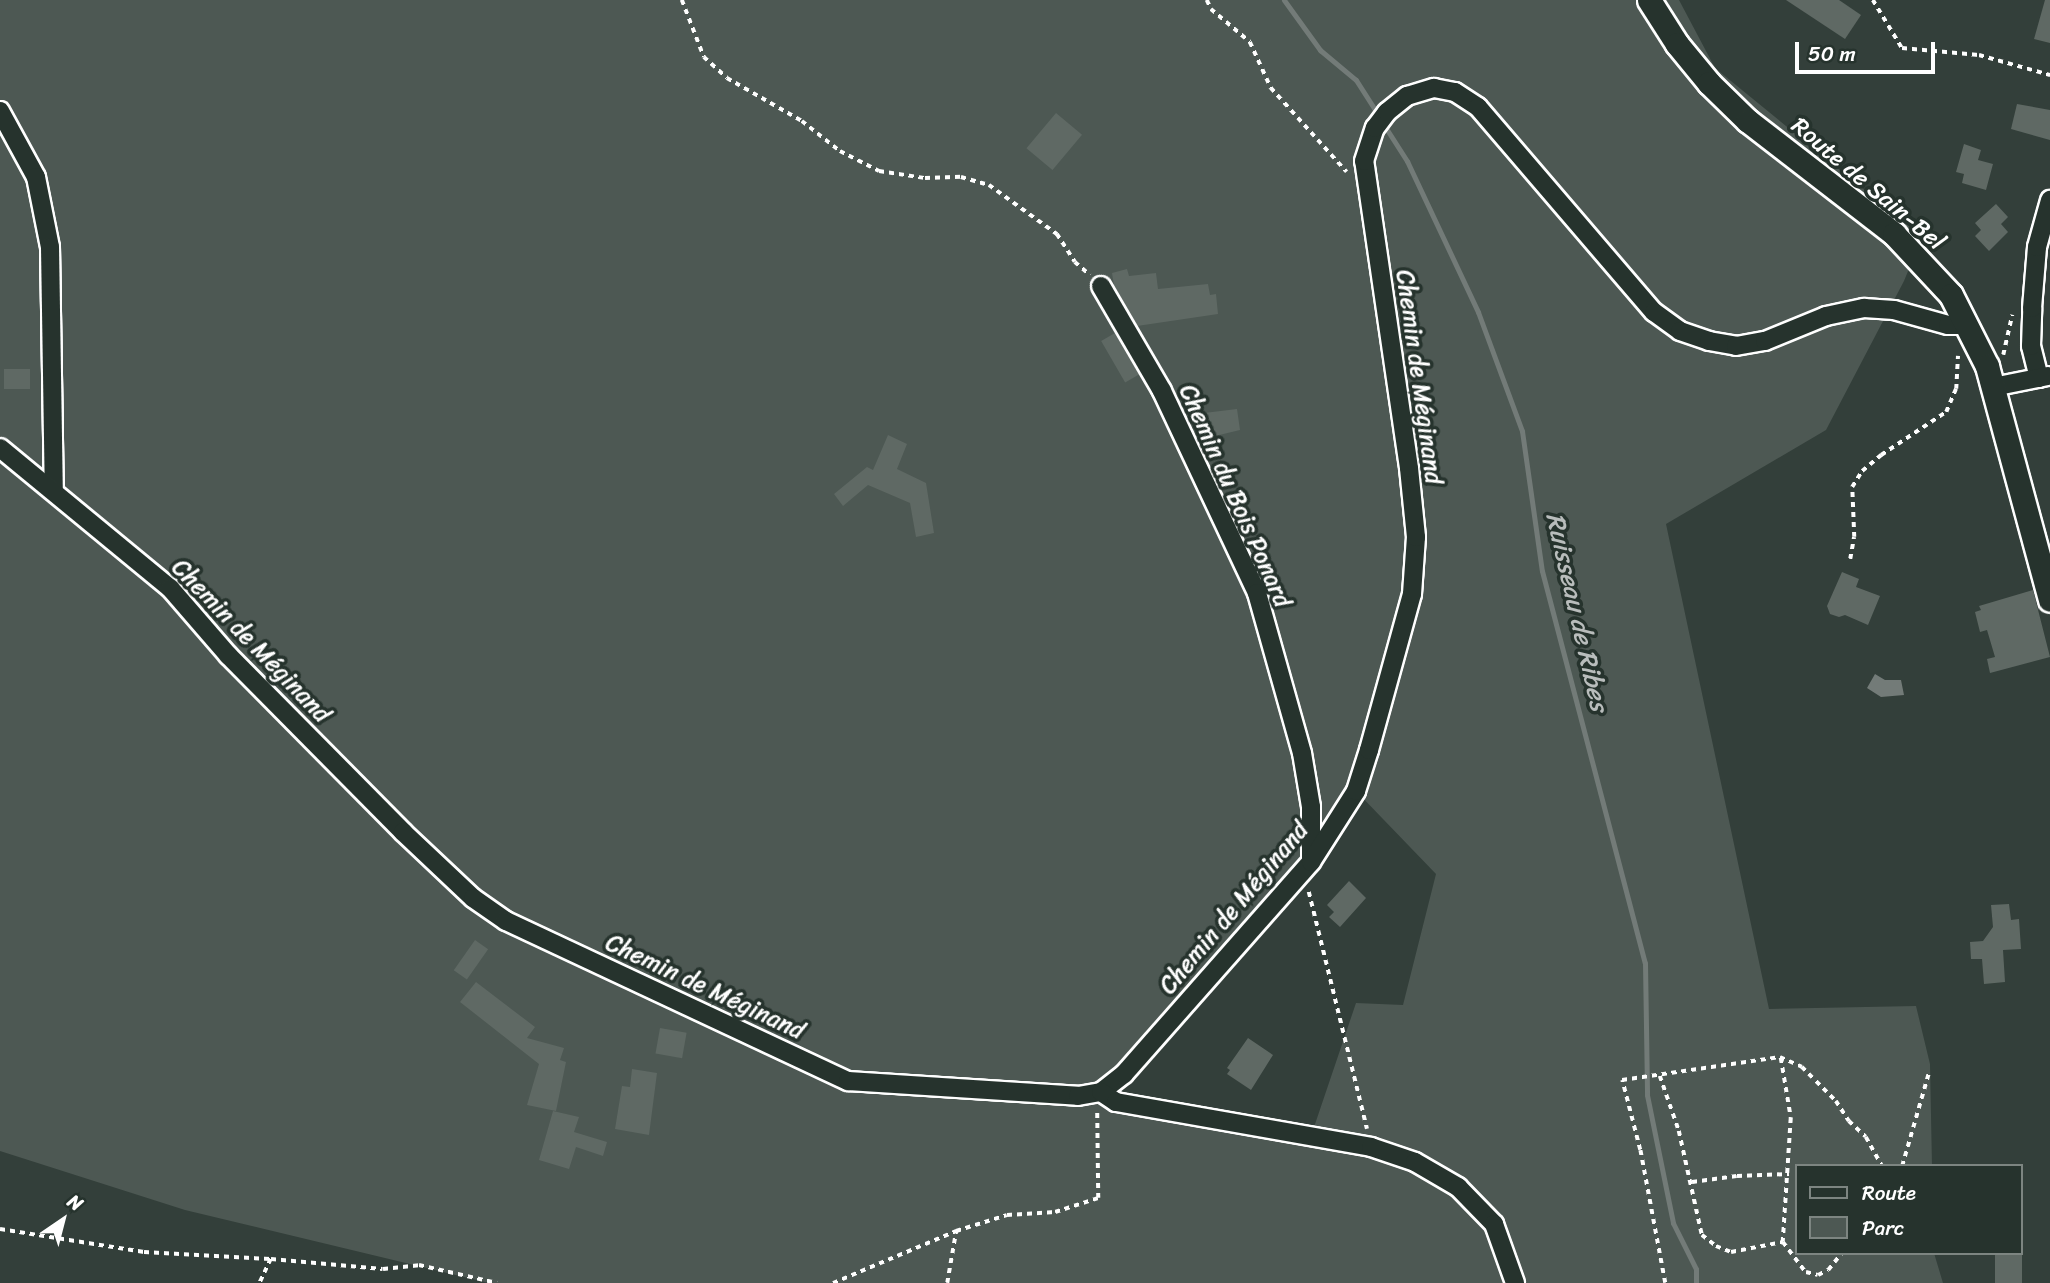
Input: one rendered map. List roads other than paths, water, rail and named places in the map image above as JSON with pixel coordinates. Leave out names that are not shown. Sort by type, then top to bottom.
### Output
[{"type":"main road","name":"Route de Sain-Bel","points":[[1649,0],[1677,44],[1709,83],[1748,121],[1914,253],[1951,295],[1987,366],[2050,600]]},
{"type":"street","name":"Chemin de Méginand","points":[[0,449],[170,588],[228,655],[403,832],[473,898],[506,921],[848,1081],[1078,1096],[1101,1093],[1124,1074],[1311,862],[1356,791],[1412,594],[1416,537],[1409,468],[1364,161],[1375,128],[1387,112],[1407,96],[1434,88],[1455,92],[1478,107],[1654,312],[1680,331],[1709,341],[1735,345],[1765,341],[1826,316],[1864,308],[1894,310],[1948,325],[1968,325]]},
{"type":"street","points":[[0,111],[36,177],[50,247],[54,491]]},
{"type":"street","points":[[1993,387],[2044,377],[2031,346],[2043,279],[2037,247],[2050,200]]},
{"type":"street","name":"Chemin du Bois Ponard","points":[[1101,286],[1162,391],[1257,593],[1302,753],[1311,807],[1311,862]]},
{"type":"street","points":[[1101,1093],[1116,1102],[1371,1147],[1415,1162],[1458,1188],[1494,1224],[1515,1283]]},
{"type":"waterway","name":"Ruisseau de Ribes","points":[[1284,0],[1320,50],[1356,80],[1379,116]]},
{"type":"waterway","name":"Ruisseau de Ribes","points":[[1384,125],[1407,161],[1478,312],[1522,431],[1542,571],[1645,963],[1647,1095],[1673,1223],[1696,1269],[1696,1283]]}]
